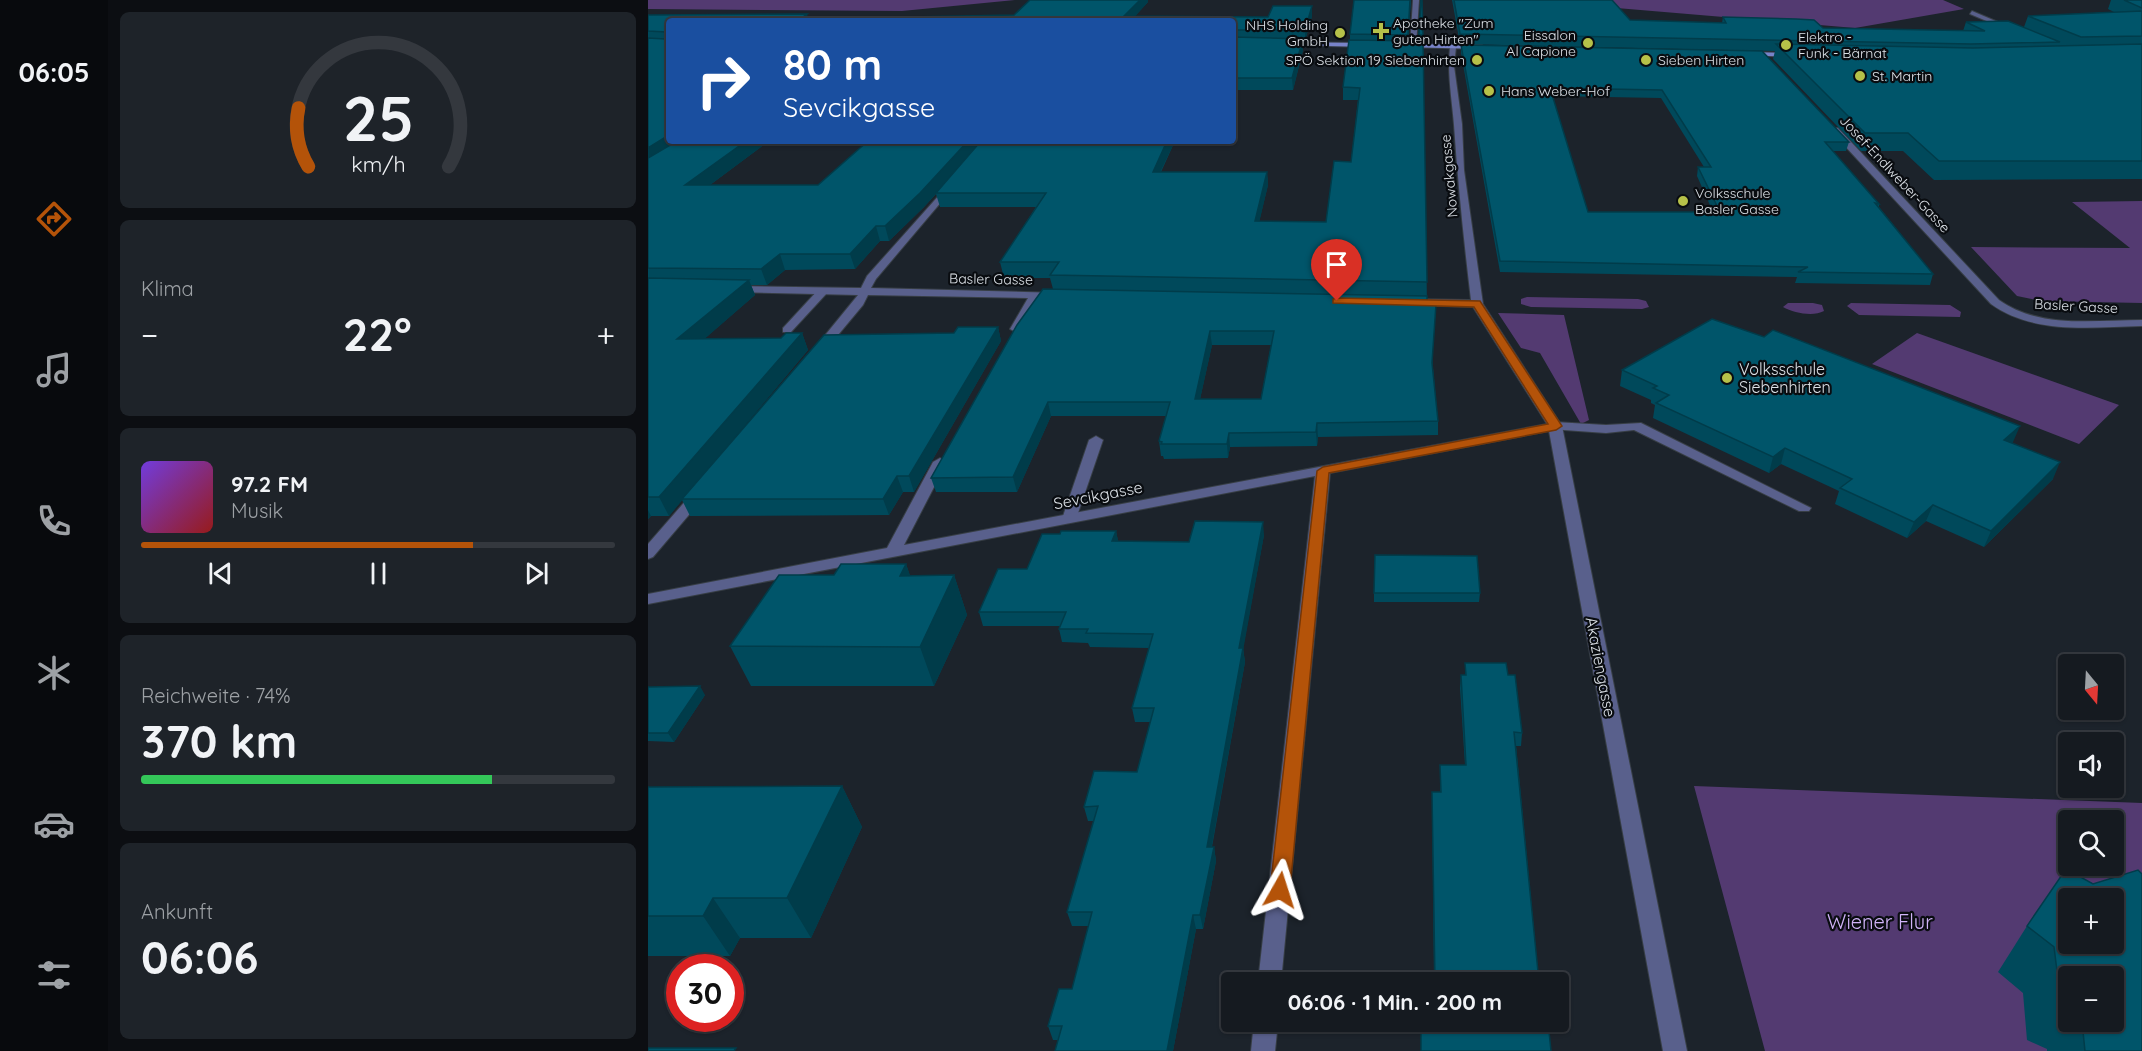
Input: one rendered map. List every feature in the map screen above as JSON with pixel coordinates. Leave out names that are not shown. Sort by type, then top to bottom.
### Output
[{"type":"main road","points":[[1280,44],[1380,45]]},
{"type":"main road","points":[[1390,45],[1490,47]]},
{"type":"main road","points":[[1738,53],[1765,58],[1807,55]]},
{"type":"street","points":[[1413,46],[1416,0]]},
{"type":"street","points":[[1972,13],[2023,34]]},
{"type":"street","name":"Nowakgasse","points":[[1453,46],[1451,66],[1458,124],[1460,170],[1477,304]]},
{"type":"street","name":"Josef-Endlweber-Gasse","points":[[1825,120],[2009,313]]},
{"type":"street","points":[[807,365],[859,303],[871,278],[956,180]]},
{"type":"street","name":"Basler Gasse","points":[[718,289],[1072,295]]},
{"type":"street","points":[[787,330],[823,291]]},
{"type":"street","points":[[1008,343],[1036,294]]},
{"type":"street","points":[[1393,302],[1477,304]]},
{"type":"street","name":"Akaziengasse","points":[[1477,304],[1556,426],[1675,1051]]},
{"type":"street","name":"Basler Gasse","points":[[2009,313],[2040,321],[2142,323]]},
{"type":"street","name":"Sevcikgasse","points":[[648,599],[1556,426],[1606,429],[1636,426],[1804,508]]},
{"type":"street","points":[[1069,519],[1096,440]]},
{"type":"street","points":[[893,552],[948,449]]},
{"type":"street","points":[[1271,972],[1323,471]]},
{"type":"street","points":[[648,554],[705,486]]},
{"type":"street","points":[[1263,1051],[1265,1032]]},
{"type":"green space","points":[[648,0],[1015,0],[902,11],[648,9]]},
{"type":"green space","points":[[1572,0],[1943,0],[1964,9],[1855,28],[1569,4]]},
{"type":"green space","points":[[2142,201],[2142,303],[2041,301],[2017,296],[1971,247],[2130,248],[2072,202]]},
{"type":"green space","points":[[1527,297],[1638,299],[1646,301],[1649,307],[1642,309],[1531,307],[1521,304],[1521,299]]},
{"type":"green space","points":[[1788,303],[1822,305],[1824,311],[1809,314],[1792,311],[1783,307]]},
{"type":"green space","points":[[1851,303],[1950,305],[1961,312],[1960,317],[1859,315],[1847,306]]},
{"type":"green space","points":[[1498,313],[1564,315],[1589,420],[1581,424],[1540,353],[1521,348]]},
{"type":"green space","points":[[1917,333],[2119,405],[2079,444],[1872,364]]},
{"type":"green space","name":"Wiener Flur","points":[[1694,786],[2142,803],[2142,1051],[1765,1051]]},
{"type":"building","points":[[1030,0],[1140,0],[1124,16],[1268,17],[1273,6],[1312,6],[1305,30],[1236,30],[1236,18],[854,18],[1014,15]]},
{"type":"building","points":[[1354,0],[1410,0],[1408,35],[1350,34]]},
{"type":"building","points":[[1421,0],[1423,35],[1419,35]]},
{"type":"building","points":[[1454,0],[1612,0],[1630,20],[1726,23],[1723,17],[1796,19],[1814,20],[1823,28],[1985,31],[1966,22],[2008,21],[2060,42],[1971,44],[1460,34]]},
{"type":"building","points":[[2124,0],[2142,0],[2142,8]]},
{"type":"building","points":[[2142,11],[2142,36],[2081,37],[2028,16]]},
{"type":"building","points":[[807,14],[801,18],[666,18],[666,32],[648,31],[648,15]]},
{"type":"building","points":[[666,32],[666,137],[648,148],[648,38],[665,39]]},
{"type":"building","points":[[1236,37],[1303,39],[1292,78],[1236,78]]},
{"type":"building","points":[[1349,40],[1423,41],[1427,282],[1050,275],[1059,262],[1000,262],[1046,193],[936,193],[978,144],[1166,144],[1153,172],[1267,172],[1255,221],[1326,222],[1334,161],[1351,162],[1360,88],[1343,87]]},
{"type":"building","points":[[1776,44],[1973,48],[2142,44],[2142,161],[1939,161],[1908,133],[1865,133]]},
{"type":"building","points":[[1461,45],[1762,51],[1849,142],[1825,142],[1879,204],[1875,203],[1933,274],[1798,272],[1808,267],[1500,261]],"holes":[[[1550,88],[1662,90],[1711,167],[1698,167],[1720,212],[1588,212]]]},
{"type":"building","points":[[672,144],[742,144],[685,185],[818,185],[865,144],[965,144],[920,193],[885,226],[876,226],[850,254],[780,254],[761,269],[648,268],[648,158]]},
{"type":"building","points":[[648,278],[749,280],[677,339],[781,338],[786,333],[802,333],[659,497],[648,497]]},
{"type":"building","points":[[1043,289],[1427,296],[1427,304],[1436,304],[1432,363],[1438,421],[1317,423],[1316,432],[1229,433],[1227,444],[1161,444],[1162,442],[1159,441],[1170,402],[1048,402],[1013,477],[931,478],[1017,325]],"holes":[[[1210,331],[1274,331],[1261,399],[1195,399]]]},
{"type":"building","points":[[1712,319],[1764,337],[1773,330],[2020,426],[2004,440],[2060,462],[1991,531],[1933,505],[1914,522],[1840,488],[1852,479],[1785,448],[1773,457],[1656,403],[1669,395],[1653,388],[1657,386],[1622,370]]},
{"type":"building","points":[[958,327],[998,327],[909,476],[897,476],[883,499],[682,499],[824,335],[954,333]]},
{"type":"building","points":[[1195,521],[1263,522],[1239,648],[1243,648],[1207,847],[1214,847],[1200,915],[1193,915],[1167,1051],[1055,1051],[1062,1026],[1048,1026],[1059,989],[1072,989],[1092,912],[1067,912],[1098,806],[1084,807],[1094,771],[1137,772],[1154,708],[1132,708],[1153,634],[1086,633],[1088,629],[1059,629],[1066,612],[979,612],[998,569],[1027,569],[1042,534],[1060,534],[1061,531],[1116,531],[1112,541],[1189,542]]},
{"type":"building","points":[[1375,555],[1477,556],[1480,593],[1374,593]]},
{"type":"building","points":[[841,564],[906,564],[900,576],[954,575],[920,647],[730,646],[779,575],[834,575]]},
{"type":"building","points":[[1465,663],[1506,663],[1508,675],[1515,675],[1522,733],[1514,732],[1538,972],[1435,972],[1432,792],[1441,792],[1440,765],[1466,765],[1461,675],[1466,675]]},
{"type":"building","points":[[700,686],[668,733],[648,733],[648,687]]},
{"type":"building","points":[[842,786],[787,898],[713,898],[703,916],[648,916],[648,787]]},
{"type":"building","points":[[2138,870],[2142,874],[2142,1051],[2085,1051],[2083,1032],[2124,1032],[2124,966],[2058,966],[2058,979],[2054,947],[2027,926],[2061,876],[2079,876],[2093,884]]},
{"type":"building","points":[[1421,1032],[1549,1032],[1551,1051],[1421,1051]]},
{"type":"building","points":[[648,1048],[736,1048],[734,1051],[648,1051]]},
{"type":"place","name":"Apotheke \"Zum guten Hirten\"","points":[[1381,31]]},
{"type":"place","name":"NHS Holding GmbH","points":[[1340,33]]},
{"type":"place","name":"Eissalon Al Capione","points":[[1588,43]]},
{"type":"place","name":"Elektro - Funk - Bärnat","points":[[1786,45]]},
{"type":"place","name":"SPÖ Sektion 19 Siebenhirten","points":[[1477,60]]},
{"type":"place","name":"Sieben Hirten","points":[[1646,60]]},
{"type":"place","name":"St. Martin","points":[[1860,76]]},
{"type":"place","name":"Hans Weber-Hof","points":[[1489,91]]},
{"type":"place","name":"Volksschule Basler Gasse","points":[[1683,201]]},
{"type":"place","name":"Volksschule Siebenhirten","points":[[1727,378]]},
{"type":"route","points":[[1280,890],[1323,471],[1556,426],[1477,304],[1337,301]]}]
